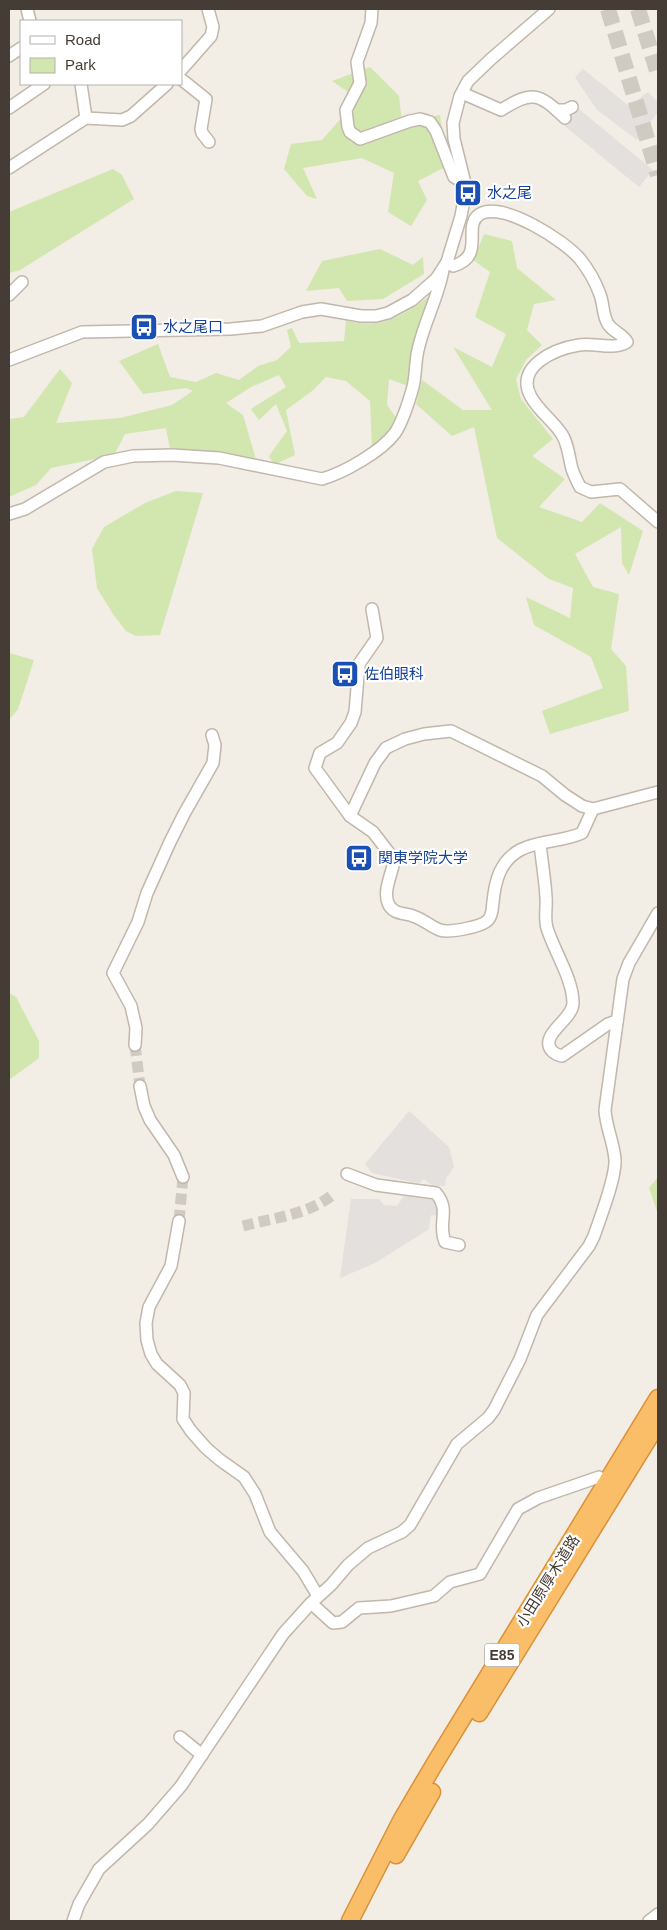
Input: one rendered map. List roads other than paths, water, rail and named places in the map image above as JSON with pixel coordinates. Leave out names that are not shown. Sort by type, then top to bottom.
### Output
[{"type":"highway","name":"小田原厚木道路","points":[[574,1551],[658,1398]]},
{"type":"highway","name":"小田原厚木道路","points":[[350,1921],[402,1820],[440,1766],[574,1551],[658,1424]]},
{"type":"highway","name":"小田原厚木道路","points":[[362,1921],[411,1827],[440,1766]]},
{"type":"street","points":[[182,69],[211,36],[213,27],[208,9]]},
{"type":"street","points":[[372,9],[371,23],[357,62],[360,83],[346,110],[350,132],[360,139],[410,121],[420,119],[430,122],[436,131],[454,177],[466,183]]},
{"type":"street","points":[[9,514],[25,509],[104,462],[133,456],[172,455],[219,458],[322,479],[336,475],[381,447],[396,432],[413,386],[418,351],[428,315],[440,288],[461,216],[466,183],[454,139],[453,123],[462,93],[468,81],[549,9]]},
{"type":"street","points":[[9,56],[20,49]]},
{"type":"street","points":[[182,79],[206,99],[201,129],[209,142]]},
{"type":"street","points":[[9,108],[43,85]]},
{"type":"street","points":[[81,85],[86,118]]},
{"type":"street","points":[[9,168],[86,118],[122,120],[131,116],[166,85]]},
{"type":"street","points":[[462,93],[501,110],[519,99],[535,96],[548,102],[561,114],[572,107]]},
{"type":"street","points":[[446,265],[453,266],[462,263],[467,258],[472,247],[474,221],[478,215],[485,212],[510,215],[543,229],[579,258],[600,292],[608,324],[625,338],[627,342],[620,346],[580,345],[542,358],[527,377],[526,388],[532,399],[562,434],[572,470],[580,487],[591,492],[620,489],[646,514],[658,522]]},
{"type":"street","points":[[9,360],[82,332],[231,329],[262,326],[302,312],[321,309],[361,316],[376,316],[388,313],[412,300],[436,279],[446,265]]},
{"type":"street","points":[[9,295],[22,282]]},
{"type":"street","points":[[372,609],[377,638],[359,664],[355,712],[351,723],[337,743],[320,753],[315,768],[350,816],[377,836],[393,858],[394,862],[386,892],[389,906],[396,912],[416,917],[442,931],[453,931],[488,921],[491,914],[495,886],[506,861],[521,850],[549,840],[582,833],[593,809]]},
{"type":"street","points":[[350,816],[375,763],[386,748],[405,739],[424,734],[451,731],[542,776],[582,806],[593,809],[658,792]]},
{"type":"street","points":[[135,1045],[136,1028],[132,1006],[113,973],[138,922],[147,892],[170,842],[213,763],[215,745],[212,735]]},
{"type":"street","points":[[540,844],[547,899],[546,926],[567,979],[573,1003],[568,1015],[551,1035],[548,1045],[553,1052],[562,1056],[608,1024],[618,1021]]},
{"type":"street","points":[[74,1921],[79,1904],[99,1869],[148,1824],[181,1786],[283,1634],[348,1565],[368,1548],[402,1532],[410,1525],[457,1444],[488,1418],[494,1410],[520,1359],[537,1315],[590,1246],[615,1168],[614,1151],[606,1122],[606,1110],[625,971],[658,913]]},
{"type":"street","points":[[140,1086],[144,1106],[150,1120],[174,1155],[183,1177]]},
{"type":"street","points":[[347,1174],[376,1185],[436,1193],[444,1205],[442,1232],[445,1242],[459,1245]]},
{"type":"street","points":[[179,1221],[171,1266],[149,1307],[146,1323],[147,1340],[152,1354],[156,1364],[180,1384],[184,1393],[183,1419],[191,1431],[206,1448],[244,1477],[256,1494],[270,1532],[303,1571],[314,1600],[333,1623],[342,1622],[359,1608],[391,1606],[434,1596],[450,1582],[480,1574],[518,1508],[538,1498],[599,1477]]},
{"type":"street","points":[[180,1736],[202,1755]]},
{"type":"street","points":[[649,1921],[658,1914]]},
{"type":"tunnel","points":[[608,9],[658,175]]},
{"type":"tunnel","points":[[638,9],[658,74]]},
{"type":"tunnel","points":[[135,1045],[140,1086]]},
{"type":"tunnel","points":[[179,1221],[183,1177]]},
{"type":"tunnel","points":[[243,1226],[300,1212],[331,1196]]},
{"type":"place","name":"水之尾","points":[[468,193]]},
{"type":"place","name":"水之尾口","points":[[144,327]]},
{"type":"place","name":"佐伯眼科","points":[[345,674]]},
{"type":"place","name":"関東学院大学","points":[[359,858]]}]
